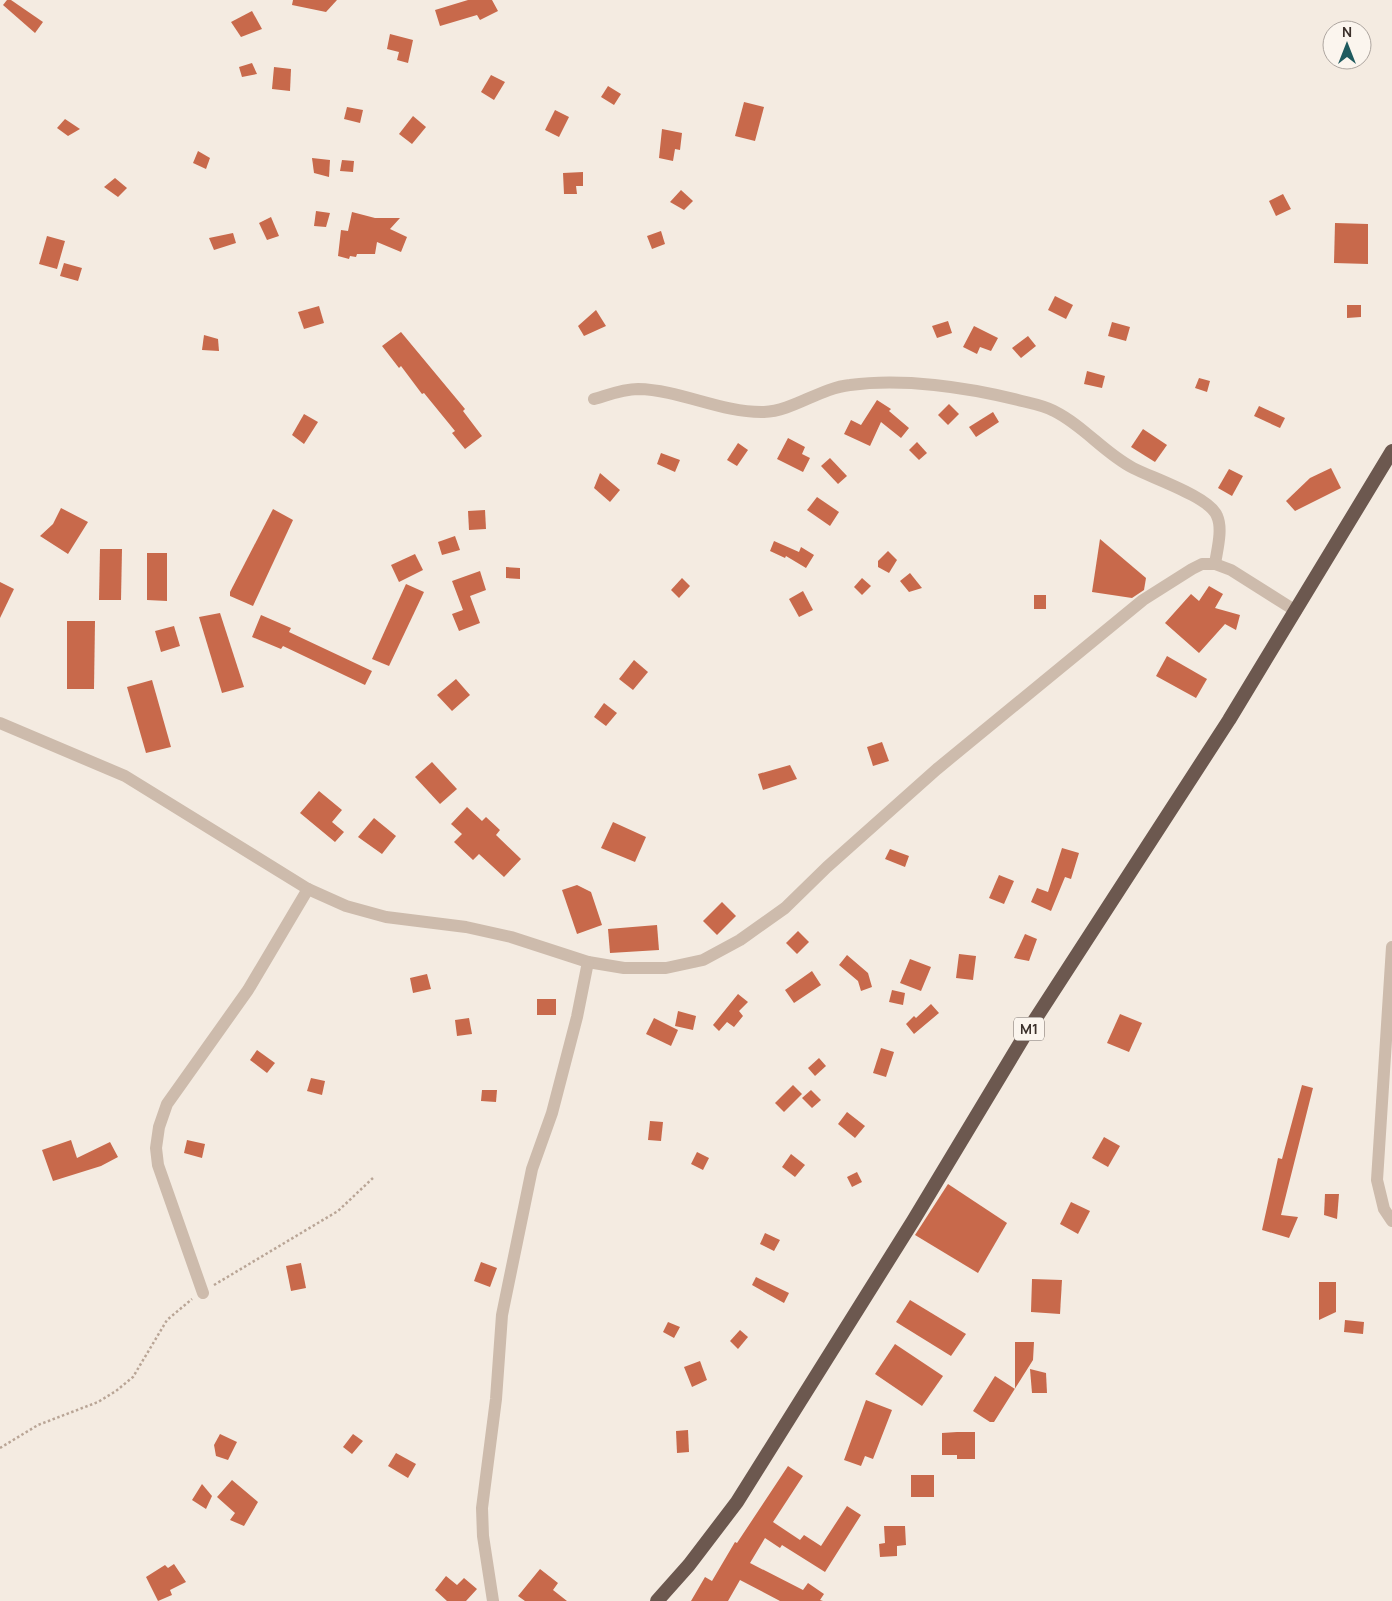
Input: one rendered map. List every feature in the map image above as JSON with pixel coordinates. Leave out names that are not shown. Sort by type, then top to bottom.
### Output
[{"type":"highway","name":"M1","points":[[657,1601],[689,1565],[737,1502],[913,1221],[1025,1035],[1229,720],[1392,451]]},
{"type":"street","points":[[594,399],[618,392],[661,391],[731,408],[766,412],[849,384],[895,384],[947,386],[1026,402],[1052,410],[1078,425],[1131,467],[1170,484],[1212,508],[1218,516],[1219,525],[1215,564]]},
{"type":"street","points":[[0,723],[125,776],[308,889],[346,906],[386,917],[466,927],[511,937],[588,962],[624,968],[666,968],[703,960],[740,940],[785,908],[827,867],[937,769],[1143,600],[1192,569],[1202,564],[1215,564],[1231,570],[1296,611]]},
{"type":"street","points":[[203,1293],[158,1165],[156,1148],[159,1127],[167,1104],[248,990],[308,889]]},
{"type":"street","points":[[1392,947],[1377,1180],[1384,1209],[1392,1222]]},
{"type":"street","points":[[493,1601],[482,1508],[496,1399],[502,1315],[532,1169],[552,1113],[577,1017],[588,962]]},
{"type":"path","points":[[0,1448],[38,1425],[98,1402],[116,1391],[133,1377],[168,1320],[203,1293],[338,1210],[374,1177]]},
{"type":"building","points":[[7,0],[11,0],[43,22],[35,33],[3,5]]},
{"type":"building","points":[[293,0],[337,0],[326,12],[292,5]]},
{"type":"building","points":[[468,0],[492,0],[498,11],[480,20],[477,15],[440,26],[435,10]]},
{"type":"building","points":[[252,11],[262,29],[241,37],[231,22]]},
{"type":"building","points":[[390,34],[413,40],[408,63],[397,60],[399,52],[387,49]]},
{"type":"building","points":[[252,63],[257,74],[242,77],[239,67]]},
{"type":"building","points":[[274,67],[291,69],[290,91],[272,89]]},
{"type":"building","points":[[491,75],[505,82],[494,100],[481,92]]},
{"type":"building","points":[[608,86],[621,94],[614,105],[601,97]]},
{"type":"building","points":[[744,102],[764,107],[755,141],[735,136]]},
{"type":"building","points":[[347,107],[363,110],[360,123],[344,119]]},
{"type":"building","points":[[555,110],[569,117],[559,137],[545,130]]},
{"type":"building","points":[[413,116],[426,127],[412,144],[399,134]]},
{"type":"building","points":[[65,119],[80,129],[68,136],[57,128]]},
{"type":"building","points":[[662,129],[682,133],[680,150],[675,149],[673,161],[659,158]]},
{"type":"building","points":[[198,151],[210,158],[206,169],[193,163]]},
{"type":"building","points":[[312,158],[330,160],[329,177],[314,173]]},
{"type":"building","points":[[342,160],[354,161],[353,172],[340,171]]},
{"type":"building","points":[[583,172],[583,186],[576,186],[577,194],[564,194],[563,173]]},
{"type":"building","points":[[115,178],[127,188],[118,197],[104,187]]},
{"type":"building","points":[[681,190],[693,201],[684,210],[670,202]]},
{"type":"building","points":[[1283,194],[1291,209],[1276,216],[1269,201]]},
{"type":"building","points":[[316,211],[330,213],[326,227],[314,226]]},
{"type":"building","points":[[352,212],[375,218],[400,218],[390,229],[407,237],[401,252],[377,242],[375,254],[357,254],[356,257],[350,256],[349,259],[338,256],[341,230],[348,231]]},
{"type":"building","points":[[271,217],[279,236],[267,240],[259,223]]},
{"type":"building","points":[[1335,223],[1368,224],[1368,264],[1334,263]]},
{"type":"building","points":[[661,231],[665,244],[652,249],[647,236]]},
{"type":"building","points":[[233,233],[236,243],[214,250],[209,238]]},
{"type":"building","points":[[47,236],[65,241],[57,269],[39,264]]},
{"type":"building","points":[[64,263],[82,268],[78,281],[60,276]]},
{"type":"building","points":[[1055,296],[1073,305],[1066,319],[1048,310]]},
{"type":"building","points":[[1347,305],[1361,305],[1361,317],[1347,318]]},
{"type":"building","points":[[319,306],[324,323],[304,329],[298,312]]},
{"type":"building","points":[[596,310],[606,326],[584,336],[578,326]]},
{"type":"building","points":[[948,321],[952,333],[937,338],[932,326]]},
{"type":"building","points":[[1112,322],[1130,327],[1126,341],[1108,336]]},
{"type":"building","points":[[974,326],[998,338],[991,351],[980,347],[977,354],[963,347]]},
{"type":"building","points":[[401,332],[465,409],[463,411],[482,436],[465,449],[452,433],[455,431],[382,346]]},
{"type":"building","points":[[204,335],[218,339],[219,351],[202,350]]},
{"type":"building","points":[[1028,336],[1036,346],[1021,358],[1012,348]]},
{"type":"building","points":[[1087,371],[1105,376],[1102,388],[1084,384]]},
{"type":"building","points":[[1199,378],[1210,381],[1207,392],[1195,388]]},
{"type":"building","points":[[877,400],[891,409],[889,411],[909,428],[901,438],[881,422],[870,446],[844,434],[851,420],[861,425]]},
{"type":"building","points":[[949,404],[959,414],[948,425],[938,415]]},
{"type":"building","points":[[1259,406],[1285,418],[1280,428],[1254,416]]},
{"type":"building","points":[[993,412],[999,422],[976,437],[969,427]]},
{"type":"building","points":[[304,414],[318,422],[304,444],[292,435]]},
{"type":"building","points":[[1143,429],[1167,445],[1155,462],[1131,447]]},
{"type":"building","points":[[788,438],[805,447],[802,454],[810,458],[803,472],[777,459]]},
{"type":"building","points":[[917,442],[927,453],[919,460],[909,450]]},
{"type":"building","points":[[738,443],[748,450],[737,466],[727,460]]},
{"type":"building","points":[[661,453],[680,460],[675,472],[657,464]]},
{"type":"building","points":[[830,458],[847,476],[838,484],[821,466]]},
{"type":"building","points":[[1331,468],[1341,488],[1295,511],[1286,501],[1310,478]]},
{"type":"building","points":[[1229,469],[1243,476],[1232,496],[1218,488]]},
{"type":"building","points":[[600,473],[620,490],[610,502],[594,488]]},
{"type":"building","points":[[817,497],[839,512],[830,526],[807,510]]},
{"type":"building","points":[[61,508],[88,522],[68,554],[40,536],[53,524]]},
{"type":"building","points":[[273,509],[293,520],[253,606],[230,596],[230,592]]},
{"type":"building","points":[[485,510],[486,529],[469,530],[468,511]]},
{"type":"building","points":[[455,536],[460,550],[442,555],[438,542]]},
{"type":"building","points":[[1100,539],[1146,578],[1144,590],[1132,598],[1092,592]]},
{"type":"building","points":[[774,541],[799,552],[801,547],[814,555],[806,568],[786,556],[785,558],[770,551]]},
{"type":"building","points":[[100,549],[122,549],[121,600],[99,600]]},
{"type":"building","points":[[888,551],[897,560],[889,573],[878,567],[878,561]]},
{"type":"building","points":[[147,553],[167,553],[167,601],[147,600]]},
{"type":"building","points":[[415,554],[423,570],[399,582],[391,565]]},
{"type":"building","points":[[506,567],[520,568],[520,579],[506,578]]},
{"type":"building","points":[[480,571],[486,590],[470,596],[480,623],[459,631],[452,614],[463,610],[452,581]]},
{"type":"building","points":[[910,573],[922,588],[909,592],[900,581]]},
{"type":"building","points":[[682,578],[690,586],[679,598],[671,590]]},
{"type":"building","points":[[862,578],[871,586],[862,595],[854,587]]},
{"type":"building","points":[[0,582],[14,589],[0,618]]},
{"type":"building","points":[[406,584],[424,592],[389,666],[372,659]]},
{"type":"building","points":[[1209,586],[1223,594],[1215,608],[1240,615],[1236,630],[1225,624],[1199,653],[1165,623],[1191,594],[1199,601]]},
{"type":"building","points":[[803,591],[813,610],[799,617],[789,599]]},
{"type":"building","points":[[1034,595],[1046,595],[1046,609],[1034,609]]},
{"type":"building","points":[[220,613],[244,687],[222,693],[199,617]]},
{"type":"building","points":[[261,615],[291,628],[289,632],[372,671],[365,685],[283,646],[281,649],[252,637]]},
{"type":"building","points":[[67,621],[95,621],[94,689],[67,689]]},
{"type":"building","points":[[174,626],[180,646],[161,652],[155,631]]},
{"type":"building","points":[[1167,656],[1207,679],[1196,698],[1156,676]]},
{"type":"building","points":[[634,660],[648,672],[633,690],[619,679]]},
{"type":"building","points":[[456,679],[470,695],[452,711],[437,695]]},
{"type":"building","points":[[152,680],[171,747],[146,753],[127,687]]},
{"type":"building","points":[[604,703],[617,713],[606,726],[594,717]]},
{"type":"building","points":[[882,742],[889,761],[873,766],[867,747]]},
{"type":"building","points":[[432,762],[457,789],[440,804],[415,777]]},
{"type":"building","points":[[790,765],[797,779],[763,790],[758,774]]},
{"type":"building","points":[[319,791],[342,810],[332,822],[344,832],[335,842],[300,813]]},
{"type":"building","points":[[467,807],[482,821],[486,817],[500,830],[496,835],[521,859],[504,877],[479,854],[473,860],[454,842],[462,834],[451,824]]},
{"type":"building","points":[[374,818],[396,836],[382,854],[358,837]]},
{"type":"building","points":[[613,822],[646,837],[635,862],[601,848]]},
{"type":"building","points":[[1062,848],[1079,853],[1071,879],[1065,877],[1051,911],[1031,902],[1037,888],[1048,892]]},
{"type":"building","points":[[890,849],[909,856],[905,867],[885,859]]},
{"type":"building","points":[[999,875],[1014,881],[1004,904],[989,898]]},
{"type":"building","points":[[577,885],[591,892],[602,925],[577,934],[562,890]]},
{"type":"building","points":[[722,902],[736,916],[717,935],[703,921]]},
{"type":"building","points":[[657,925],[659,950],[610,953],[608,929]]},
{"type":"building","points":[[798,931],[809,942],[797,954],[786,943]]},
{"type":"building","points":[[1025,934],[1037,939],[1029,961],[1014,958]]},
{"type":"building","points":[[959,954],[976,956],[973,980],[956,978]]},
{"type":"building","points":[[847,955],[868,973],[872,987],[861,991],[858,981],[839,965]]},
{"type":"building","points":[[910,959],[931,967],[921,991],[900,983]]},
{"type":"building","points":[[812,971],[821,985],[794,1003],[785,990]]},
{"type":"building","points":[[427,974],[431,989],[413,993],[410,978]]},
{"type":"building","points":[[892,990],[905,993],[903,1005],[889,1002]]},
{"type":"building","points":[[738,994],[748,1002],[739,1011],[743,1016],[734,1027],[727,1022],[719,1031],[713,1025]]},
{"type":"building","points":[[537,999],[556,999],[556,1015],[537,1015]]},
{"type":"building","points":[[931,1004],[939,1013],[914,1034],[906,1024],[914,1016],[916,1018]]},
{"type":"building","points":[[678,1011],[696,1016],[693,1030],[675,1026]]},
{"type":"building","points":[[1120,1014],[1142,1023],[1129,1052],[1107,1043]]},
{"type":"building","points":[[469,1018],[472,1034],[457,1036],[455,1020]]},
{"type":"building","points":[[654,1018],[678,1030],[671,1046],[646,1034]]},
{"type":"building","points":[[881,1048],[894,1052],[886,1077],[873,1073]]},
{"type":"building","points":[[257,1050],[275,1063],[267,1073],[250,1060]]},
{"type":"building","points":[[819,1058],[826,1066],[815,1076],[808,1068]]},
{"type":"building","points":[[311,1078],[325,1081],[322,1095],[307,1091]]},
{"type":"building","points":[[793,1085],[802,1094],[784,1112],[775,1103]]},
{"type":"building","points":[[1302,1085],[1313,1088],[1281,1215],[1298,1217],[1289,1238],[1262,1230],[1278,1158],[1282,1159]]},
{"type":"building","points":[[482,1090],[497,1090],[496,1102],[481,1101]]},
{"type":"building","points":[[811,1090],[821,1100],[812,1108],[802,1098]]},
{"type":"building","points":[[847,1112],[865,1126],[855,1138],[838,1124]]},
{"type":"building","points":[[650,1121],[663,1122],[661,1141],[648,1140]]},
{"type":"building","points":[[1104,1137],[1120,1146],[1108,1167],[1092,1158]]},
{"type":"building","points":[[71,1140],[77,1158],[110,1142],[118,1157],[101,1166],[53,1181],[42,1150]]},
{"type":"building","points":[[187,1140],[205,1144],[202,1158],[184,1153]]},
{"type":"building","points":[[697,1152],[709,1158],[703,1170],[691,1164]]},
{"type":"building","points":[[791,1154],[805,1165],[795,1177],[782,1167]]},
{"type":"building","points":[[857,1172],[862,1182],[852,1187],[847,1177]]},
{"type":"building","points":[[948,1184],[1007,1223],[978,1273],[915,1235]]},
{"type":"building","points":[[1325,1194],[1339,1194],[1337,1219],[1324,1215]]},
{"type":"building","points":[[1071,1202],[1090,1211],[1078,1234],[1060,1224]]},
{"type":"building","points":[[765,1233],[780,1240],[774,1251],[760,1244]]},
{"type":"building","points":[[481,1262],[497,1268],[490,1287],[474,1281]]},
{"type":"building","points":[[301,1263],[306,1288],[291,1291],[286,1266]]},
{"type":"building","points":[[756,1277],[789,1293],[784,1303],[752,1285]]},
{"type":"building","points":[[1032,1279],[1062,1280],[1060,1314],[1031,1312]]},
{"type":"building","points":[[1319,1282],[1336,1282],[1336,1312],[1319,1320]]},
{"type":"building","points":[[910,1300],[966,1334],[951,1356],[896,1322]]},
{"type":"building","points":[[1345,1320],[1364,1322],[1363,1334],[1344,1332]]},
{"type":"building","points":[[668,1322],[680,1327],[674,1338],[663,1332]]},
{"type":"building","points":[[740,1330],[748,1337],[738,1349],[730,1341]]},
{"type":"building","points":[[1015,1342],[1034,1342],[1033,1360],[1015,1389]]},
{"type":"building","points":[[895,1344],[943,1376],[922,1406],[875,1374]]},
{"type":"building","points":[[700,1361],[707,1380],[692,1387],[684,1367]]},
{"type":"building","points":[[1030,1369],[1046,1373],[1047,1393],[1032,1393]]},
{"type":"building","points":[[995,1376],[1015,1389],[994,1422],[990,1422],[973,1411]]},
{"type":"building","points":[[866,1400],[892,1410],[873,1459],[865,1456],[861,1466],[844,1460]]},
{"type":"building","points":[[688,1430],[689,1452],[677,1453],[676,1431]]},
{"type":"building","points":[[975,1432],[975,1459],[957,1459],[957,1455],[942,1455],[942,1433]]},
{"type":"building","points":[[220,1434],[237,1442],[228,1460],[216,1456],[214,1445]]},
{"type":"building","points":[[353,1434],[363,1441],[352,1454],[343,1447]]},
{"type":"building","points":[[396,1453],[416,1464],[408,1478],[388,1466]]},
{"type":"building","points":[[788,1466],[803,1476],[773,1522],[800,1540],[804,1535],[821,1546],[847,1506],[861,1515],[825,1572],[782,1545],[780,1548],[765,1538],[750,1563],[803,1590],[808,1583],[824,1594],[820,1600],[823,1601],[780,1601],[740,1580],[728,1601],[691,1601],[705,1577],[712,1581],[735,1542],[737,1543]]},
{"type":"building","points":[[911,1475],[934,1475],[934,1497],[911,1497]]},
{"type":"building","points":[[232,1480],[258,1502],[244,1526],[230,1520],[235,1513],[217,1497]]},
{"type":"building","points":[[202,1484],[212,1496],[206,1509],[192,1500]]},
{"type":"building","points":[[884,1526],[905,1526],[906,1545],[897,1546],[897,1556],[880,1557],[879,1544],[885,1543]]},
{"type":"building","points":[[174,1564],[186,1582],[170,1590],[172,1595],[158,1601],[146,1577],[165,1565],[168,1568]]},
{"type":"building","points":[[540,1569],[558,1583],[553,1590],[567,1601],[525,1601],[518,1596]]},
{"type":"building","points":[[446,1576],[457,1585],[464,1578],[477,1589],[466,1601],[447,1601],[435,1590]]}]
